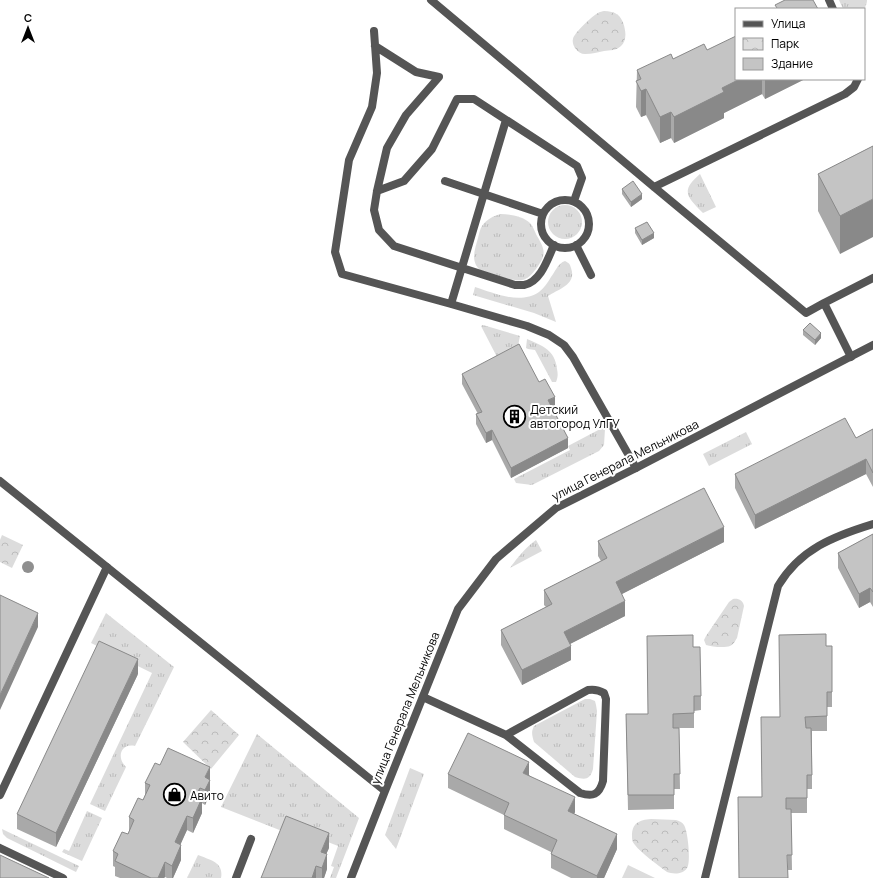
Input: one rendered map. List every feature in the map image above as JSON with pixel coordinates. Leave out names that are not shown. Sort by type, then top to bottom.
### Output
[{"type":"street","points":[[431,0],[806,313],[873,278]]},
{"type":"street","points":[[374,31],[377,73],[372,107],[349,160],[335,252],[342,274],[527,326],[548,335],[564,345],[585,377],[636,468]]},
{"type":"street","points":[[375,46],[416,72],[439,77],[406,115],[386,148],[374,210],[379,230],[394,246],[515,285],[526,285],[541,274],[554,245]]},
{"type":"street","points":[[654,187],[845,94],[854,87],[858,80]]},
{"type":"street","points":[[377,191],[404,181],[432,149],[457,99],[474,99],[577,166],[582,178],[574,201]]},
{"type":"street","points":[[451,304],[506,120]]},
{"type":"street","points":[[445,181],[543,214]]},
{"type":"street","points":[[566,200],[574,201],[586,212],[589,227],[582,241],[569,248],[561,248],[547,240],[541,226],[542,217],[550,204],[566,200]]},
{"type":"street","points":[[576,245],[591,275]]},
{"type":"street","points":[[824,303],[851,357]]},
{"type":"street","name":"улица Генерала Мельникова","points":[[351,878],[384,791],[458,609],[496,559],[556,508],[873,345]]},
{"type":"street","points":[[0,481],[384,791]]},
{"type":"street","points":[[705,878],[778,586],[786,574],[799,560],[818,546],[844,533],[873,524]]},
{"type":"street","points":[[0,795],[107,567]]},
{"type":"street","points":[[423,697],[506,735],[580,793],[588,795],[596,794],[601,789],[603,781],[606,699],[604,693],[594,689],[588,690],[506,735]]},
{"type":"street","points":[[236,878],[251,839]]},
{"type":"street","points":[[0,848],[63,878]]},
{"type":"green space","points":[[839,0],[867,0],[864,8],[843,8]]},
{"type":"green space","points":[[604,11],[615,13],[623,22],[625,39],[623,43],[619,48],[613,50],[588,54],[577,51],[573,44],[574,36],[592,17]]},
{"type":"green space","points":[[700,174],[716,207],[703,213],[693,203],[688,194],[690,185]]},
{"type":"green space","points":[[565,205],[577,210],[582,222],[577,234],[565,239],[553,234],[548,222],[553,210]]},
{"type":"green space","points":[[501,214],[516,216],[530,223],[542,246],[544,253],[542,260],[533,273],[524,279],[507,279],[480,270],[475,263],[474,255],[481,227],[490,218]]},
{"type":"green space","points":[[565,261],[570,266],[572,274],[571,278],[566,285],[548,296],[556,322],[534,313],[473,295],[475,287],[507,297],[524,298],[532,296],[543,289],[559,266]]},
{"type":"green space","points":[[483,325],[520,336],[518,346],[497,357],[481,326]]},
{"type":"green space","points":[[527,339],[543,347],[554,357],[557,371],[556,382],[552,382],[535,350],[526,348]]},
{"type":"green space","points":[[604,427],[604,445],[599,451],[532,485],[516,483],[514,479],[570,450],[568,446]]},
{"type":"green space","points":[[746,432],[752,444],[709,466],[703,454]]},
{"type":"green space","points":[[2,535],[23,545],[12,568],[0,562],[0,540]]},
{"type":"green space","points":[[536,540],[542,551],[510,568],[528,546]]},
{"type":"green space","points":[[733,599],[740,600],[743,602],[744,606],[737,638],[728,647],[706,645],[704,640],[706,636],[729,602]]},
{"type":"green space","points":[[106,613],[174,667],[135,746],[126,747],[123,749],[121,759],[126,767],[105,811],[90,804],[152,673],[91,643]]},
{"type":"green space","points":[[585,699],[595,701],[597,711],[593,769],[589,777],[582,779],[575,777],[534,742],[532,730],[534,726]]},
{"type":"green space","points":[[211,710],[239,735],[211,769],[183,742]]},
{"type":"green space","points":[[257,734],[359,818],[336,878],[330,878],[334,867],[331,866],[338,846],[285,825],[282,831],[221,807]]},
{"type":"green space","points":[[410,768],[424,774],[396,849],[385,835]]},
{"type":"green space","points":[[87,811],[102,818],[82,861],[62,852],[64,849],[69,851]]},
{"type":"green space","points":[[651,819],[676,820],[684,825],[688,840],[689,860],[687,868],[683,872],[667,872],[645,855],[633,843],[632,832],[635,825],[640,821]]},
{"type":"green space","points":[[2,829],[79,866],[76,872],[7,838],[3,834]]},
{"type":"green space","points":[[198,855],[215,862],[218,865],[220,868],[221,878],[187,878]]},
{"type":"green space","points":[[628,865],[655,878],[622,878]]},
{"type":"building","points":[[785,0],[813,0],[817,8],[777,8],[775,5]]},
{"type":"building","points":[[735,36],[735,80],[738,80],[722,88],[724,92],[674,117],[671,112],[660,117],[646,89],[641,91],[636,81],[641,79],[637,70],[671,54],[673,59],[704,44],[707,50]]},
{"type":"building","points":[[873,146],[873,199],[840,216],[818,174]]},
{"type":"building","points":[[633,181],[642,194],[631,202],[622,189]]},
{"type":"building","points":[[647,222],[654,233],[642,240],[635,228]]},
{"type":"building","points":[[810,323],[821,333],[815,340],[803,330]]},
{"type":"building","name":"Детский автогород УлГУ","points":[[519,344],[539,382],[545,379],[555,397],[548,400],[568,438],[511,468],[492,430],[486,433],[476,414],[482,412],[462,374]]},
{"type":"building","points":[[845,418],[856,438],[873,429],[873,473],[866,459],[755,515],[735,474]]},
{"type":"building","points":[[704,488],[724,527],[616,582],[625,601],[564,632],[571,646],[522,670],[501,630],[552,604],[544,590],[607,558],[598,541]]},
{"type":"building","points":[[873,534],[873,592],[870,588],[859,594],[838,553]]},
{"type":"building","points":[[0,595],[38,613],[0,695]]},
{"type":"building","points":[[826,634],[826,646],[832,646],[832,692],[827,692],[827,716],[805,717],[806,728],[811,728],[812,775],[807,775],[807,798],[786,798],[786,809],[791,809],[792,855],[787,855],[788,878],[739,878],[738,797],[762,797],[761,717],[780,717],[779,635]]},
{"type":"building","points":[[693,635],[693,647],[700,647],[701,696],[694,696],[694,713],[673,714],[673,728],[679,728],[680,774],[674,774],[674,795],[628,795],[626,714],[648,714],[647,636]]},
{"type":"building","points":[[99,641],[138,659],[56,833],[17,814]]},
{"type":"building","points":[[468,733],[529,762],[523,773],[575,797],[568,811],[617,834],[597,876],[551,854],[557,840],[504,815],[509,803],[448,774]]},
{"type":"building","points":[[168,748],[210,767],[205,777],[210,780],[205,790],[200,788],[196,795],[202,798],[193,818],[187,816],[175,842],[181,845],[172,866],[165,862],[158,878],[151,878],[115,861],[118,854],[113,851],[122,832],[128,834],[134,820],[129,817],[138,798],[143,800],[150,785],[145,783],[155,763],[160,765]]},
{"type":"building","points":[[286,816],[329,833],[321,852],[327,854],[322,868],[316,866],[312,878],[261,878]]},
{"type":"building","points":[[0,855],[49,878],[0,878]]},
{"type":"place","name":"Детский автогород УлГУ","points":[[515,416]]},
{"type":"place","name":"Авито","points":[[175,795]]}]
